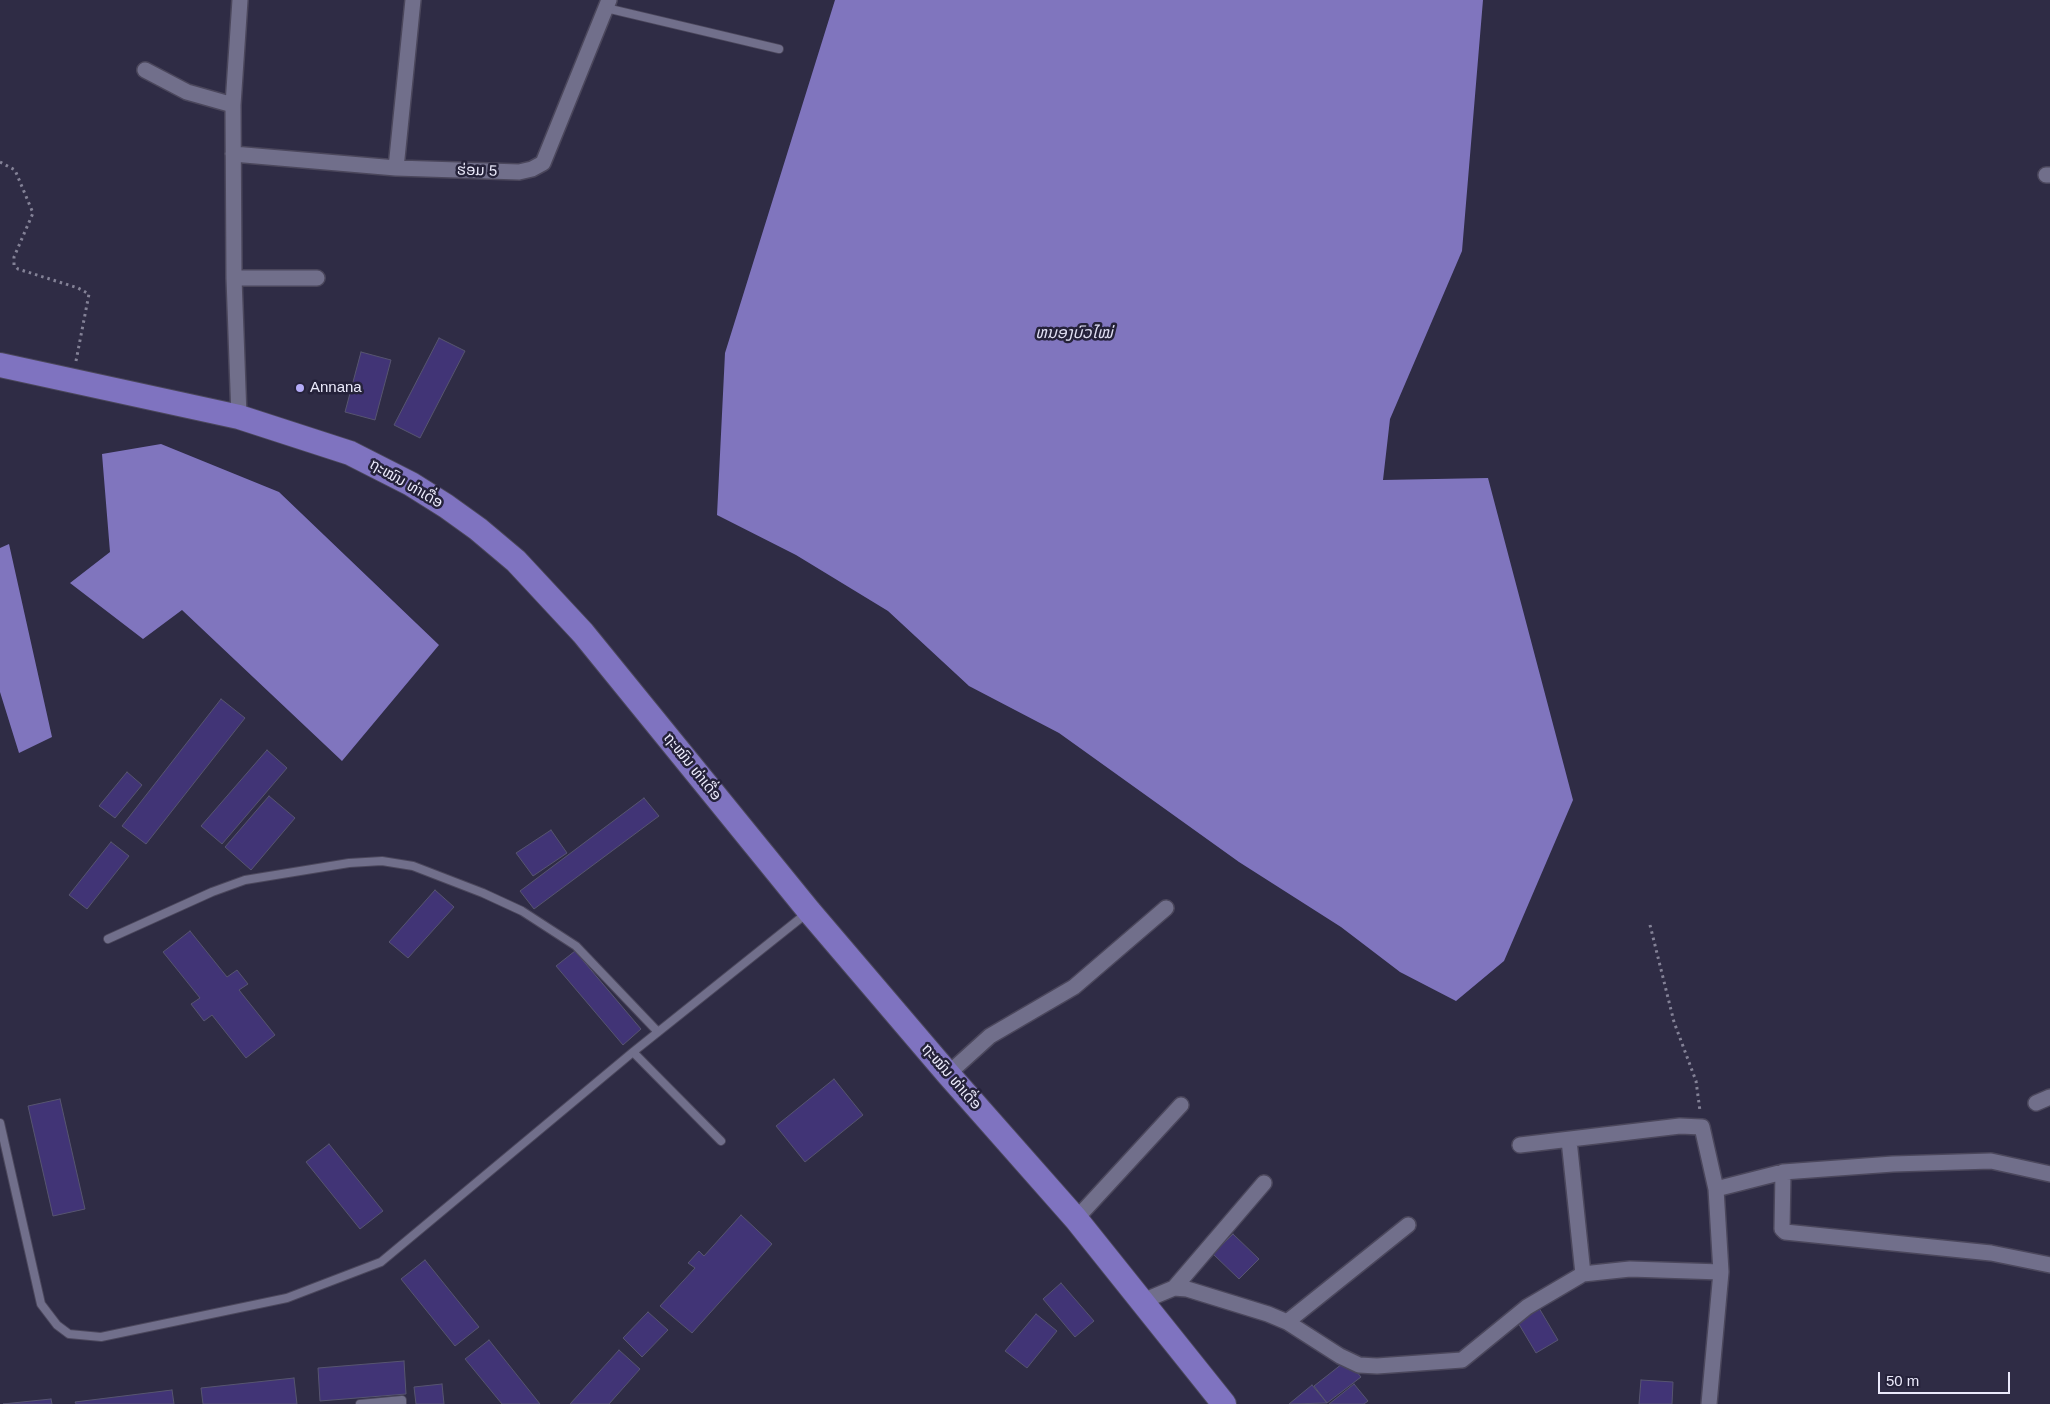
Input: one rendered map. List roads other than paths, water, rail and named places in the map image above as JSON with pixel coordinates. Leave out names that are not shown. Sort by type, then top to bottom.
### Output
[{"type":"main road","name":"ຖະໝົນ ທ່າເດື່ອ","points":[[0,365],[239,417],[324,444],[379,467],[446,506],[478,529],[516,561],[583,633],[809,911],[1076,1220],[1224,1404]]},
{"type":"street","points":[[239,417],[234,278],[233,105],[240,0]]},
{"type":"street","points":[[396,168],[413,0]]},
{"type":"street","name":"ຮ່ອມ 5","points":[[233,154],[396,168],[519,172],[532,169],[543,163],[607,4]]},
{"type":"street","points":[[146,70],[187,92],[233,105]]},
{"type":"street","points":[[234,278],[317,278]]},
{"type":"street","points":[[948,1074],[990,1036],[1074,987],[1166,908]]},
{"type":"street","points":[[1076,1220],[1181,1106]]},
{"type":"street","points":[[1520,1145],[1680,1126],[1702,1127],[1716,1189],[1722,1272],[1709,1404]]},
{"type":"street","points":[[1569,1140],[1583,1274]]},
{"type":"street","points":[[1716,1189],[1783,1172],[1893,1164],[1991,1161],[2050,1174]]},
{"type":"street","points":[[1783,1172],[1782,1229],[1785,1232],[1991,1253],[2050,1265]]},
{"type":"street","points":[[1143,1301],[1174,1288],[1264,1183]]},
{"type":"street","points":[[1287,1322],[1408,1225]]},
{"type":"street","points":[[1174,1288],[1187,1289],[1268,1314],[1287,1322],[1340,1356],[1360,1365],[1377,1366],[1462,1360],[1527,1307],[1583,1274],[1630,1270],[1722,1272]]},
{"type":"lane","points":[[607,4],[779,49]]},
{"type":"lane","points":[[108,939],[212,892],[245,880],[349,863],[382,861],[413,866],[483,893],[522,911],[576,946],[658,1032]]},
{"type":"lane","points":[[0,1123],[41,1304],[57,1325],[69,1334],[101,1337],[287,1298],[381,1262],[633,1052],[809,911]]},
{"type":"lane","points":[[633,1052],[721,1141]]},
{"type":"lane","points":[[360,1404],[402,1400],[402,1404]]},
{"type":"water","name":"ຫນອງບົວໄໝ່","points":[[835,0],[1483,0],[1462,251],[1390,419],[1383,480],[1488,478],[1573,800],[1504,961],[1456,1001],[1400,972],[1341,927],[1239,862],[1059,733],[969,686],[888,611],[796,555],[717,515],[725,353]]},
{"type":"water","points":[[161,444],[279,492],[439,645],[342,761],[182,610],[143,639],[70,583],[110,552],[102,454]]},
{"type":"water","points":[[9,544],[52,737],[19,753],[0,692],[0,548]]},
{"type":"place","name":"Annana","points":[[300,388]]}]
